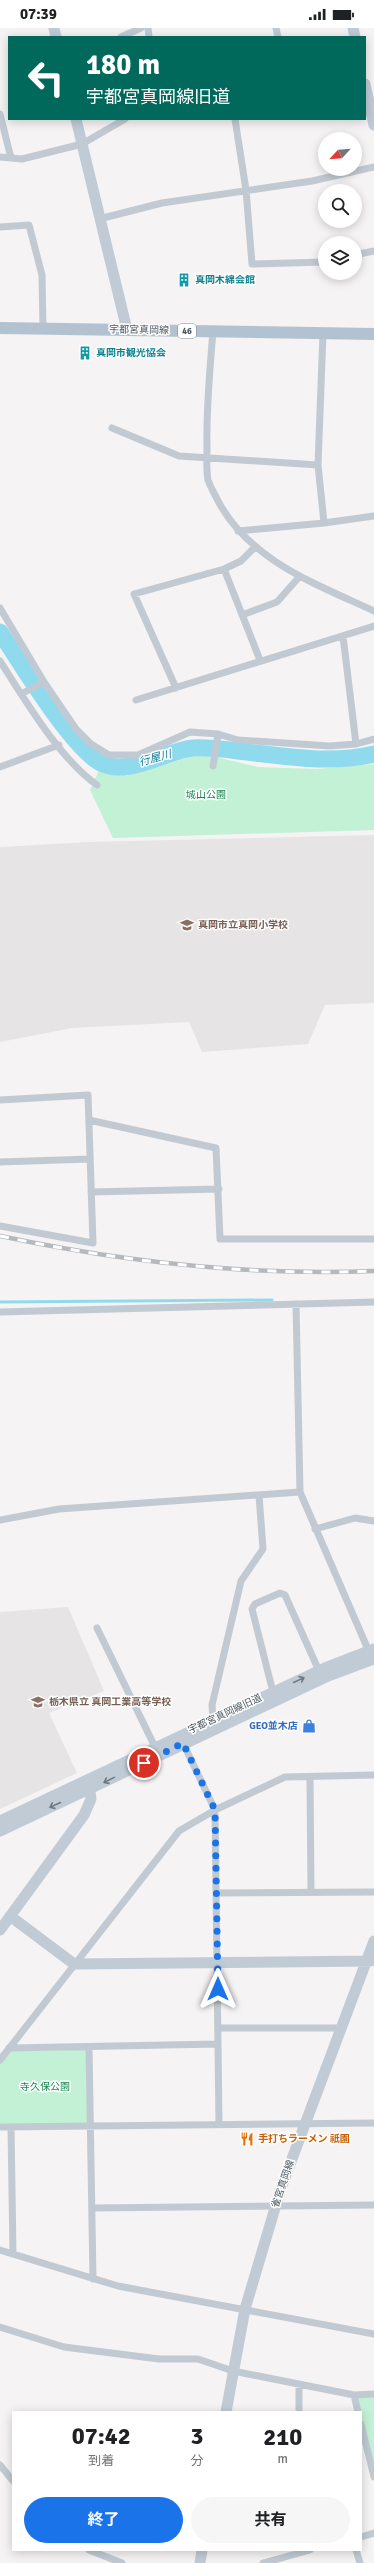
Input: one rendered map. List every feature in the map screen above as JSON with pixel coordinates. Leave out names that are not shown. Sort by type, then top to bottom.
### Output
[{"type":"main road","name":"宇都宮真岡線","points":[[0,328],[374,334]]},
{"type":"street","points":[[123,36],[141,28]]},
{"type":"street","points":[[366,89],[374,125]]},
{"type":"street","points":[[0,114],[11,158]]},
{"type":"street","points":[[76,120],[127,330]]},
{"type":"street","points":[[0,157],[22,159],[82,144],[123,120]]},
{"type":"street","points":[[235,120],[246,190],[252,264],[318,262]]},
{"type":"street","points":[[99,219],[162,203],[312,181],[374,167]]},
{"type":"street","points":[[0,227],[29,225],[42,275],[43,329]]},
{"type":"street","points":[[362,254],[374,251]]},
{"type":"street","points":[[213,331],[206,421],[208,480],[238,531],[255,547],[300,576],[374,611]]},
{"type":"street","points":[[323,333],[318,465],[324,523]]},
{"type":"street","points":[[112,428],[178,456],[318,465]]},
{"type":"street","points":[[238,531],[324,523],[374,516]]},
{"type":"street","points":[[176,688],[134,594],[224,569],[241,561],[255,547]]},
{"type":"street","points":[[224,569],[260,660]]},
{"type":"street","points":[[242,615],[276,602],[300,576]]},
{"type":"street","points":[[0,608],[44,682],[76,728],[91,744],[109,754],[138,755],[190,732],[218,734],[238,740],[330,746],[356,744],[374,738]]},
{"type":"street","points":[[136,700],[260,660],[374,626]]},
{"type":"street","points":[[343,636],[356,744]]},
{"type":"street","points":[[0,661],[21,694],[58,745],[80,773],[96,785]]},
{"type":"street","points":[[21,694],[44,682]]},
{"type":"street","points":[[213,766],[218,734]]},
{"type":"street","points":[[0,767],[58,745]]},
{"type":"street","points":[[0,1100],[88,1095],[93,1243],[0,1226]]},
{"type":"street","points":[[89,1120],[216,1148],[220,1239],[374,1239]]},
{"type":"street","points":[[0,1162],[90,1159]]},
{"type":"street","points":[[91,1192],[219,1189]]},
{"type":"street","points":[[0,1312],[374,1302]]},
{"type":"street","points":[[296,1304],[300,1492],[315,1529],[372,1655]]},
{"type":"street","points":[[0,1520],[59,1509],[300,1492]]},
{"type":"street","points":[[213,1720],[212,1705],[241,1581],[263,1549],[259,1495]]},
{"type":"street","points":[[315,1529],[355,1518],[374,1521]]},
{"type":"street","points":[[273,1692],[252,1609],[255,1604],[280,1593],[285,1595],[319,1671]]},
{"type":"street","points":[[97,1628],[155,1748]]},
{"type":"street","name":"宇都宮真岡線旧道","points":[[89,1784],[155,1748],[319,1671],[372,1655]]},
{"type":"street","name":"宇都宮真岡線旧道","points":[[89,1784],[183,1743],[372,1655]]},
{"type":"street","points":[[183,1743],[215,1810],[218,1893],[219,2124]]},
{"type":"street","points":[[0,2060],[168,1843],[179,1831],[215,1810],[285,1777],[374,1775]]},
{"type":"street","points":[[310,1777],[311,1892]]},
{"type":"street","points":[[0,1821],[89,1784]]},
{"type":"street","points":[[0,1831],[89,1784]]},
{"type":"street","points":[[0,1930],[84,1816],[91,1799],[89,1784]]},
{"type":"street","points":[[218,1893],[374,1892]]},
{"type":"street","points":[[10,1916],[74,1964],[370,1961]]},
{"type":"street","name":"雀宮真岡線","points":[[226,2411],[245,2309],[275,2205],[341,2028],[370,1961],[374,1941]]},
{"type":"street","points":[[218,2028],[341,2028]]},
{"type":"street","points":[[9,2048],[89,2048],[218,2044]]},
{"type":"street","points":[[89,2048],[93,2279]]},
{"type":"street","points":[[0,2127],[374,2123]]},
{"type":"street","points":[[11,2127],[13,2254]]},
{"type":"street","points":[[92,2208],[374,2205]]},
{"type":"street","points":[[0,2250],[118,2286],[374,2334]]},
{"type":"street","points":[[0,2327],[64,2347],[159,2359],[198,2359],[233,2371],[299,2385],[354,2395],[374,2394]]},
{"type":"street","points":[[299,2385],[299,2411]]},
{"type":"street","points":[[354,2395],[358,2411]]},
{"type":"street","points":[[362,2428],[374,2477]]},
{"type":"street","points":[[0,2465],[12,2480]]},
{"type":"street","points":[[362,2537],[374,2533]]},
{"type":"street","points":[[92,2551],[122,2563]]},
{"type":"street","points":[[200,2563],[202,2551]]},
{"type":"street","points":[[263,2563],[305,2551]]},
{"type":"street","points":[[356,2551],[360,2563]]},
{"type":"shaded area","name":"真岡市立真岡小学校","points":[[374,835],[374,1003],[325,1005],[308,1044],[202,1052],[189,1022],[72,1028],[0,1042],[0,847],[89,842]]},
{"type":"shaded area","name":"栃木県立 真岡工業高等学校","points":[[68,1607],[104,1691],[49,1713],[77,1773],[0,1809],[0,1612]]},
{"type":"green space","name":"城山公園","points":[[207,755],[258,767],[316,769],[374,764],[374,830],[113,838],[90,790],[101,766],[126,776],[190,757]]},
{"type":"green space","name":"寺久保公園","points":[[9,2048],[89,2048],[90,2127],[0,2127],[0,2060]]},
{"type":"green space","points":[[374,2394],[374,2474],[362,2428],[362,2411],[361,2411],[354,2395]]},
{"type":"waterway","name":"行屋川","points":[[0,632],[32,682],[74,739],[87,753],[99,762],[110,766],[122,767],[134,765],[193,748],[220,749],[310,759],[342,759],[374,754]]},
{"type":"waterway","name":"行屋川","points":[[0,638],[4,637]]},
{"type":"waterway","points":[[0,1302],[272,1300]]},
{"type":"railway","points":[[0,1236],[93,1253],[186,1265],[280,1271],[374,1271]]},
{"type":"place","name":"真岡木綿会館","points":[[184,280]]},
{"type":"place","name":"真岡市観光協会","points":[[85,353]]},
{"type":"place","name":"真岡市立真岡小学校","points":[[187,925]]},
{"type":"place","name":"栃木県立 真岡工業高等学校","points":[[38,1702]]},
{"type":"place","name":"GEO並木店","points":[[309,1726]]},
{"type":"place","name":"手打ちラーメン 祇園","points":[[247,2139]]},
{"type":"route","points":[[144,1763],[183,1743],[215,1810],[218,1893],[218,1989]]}]
